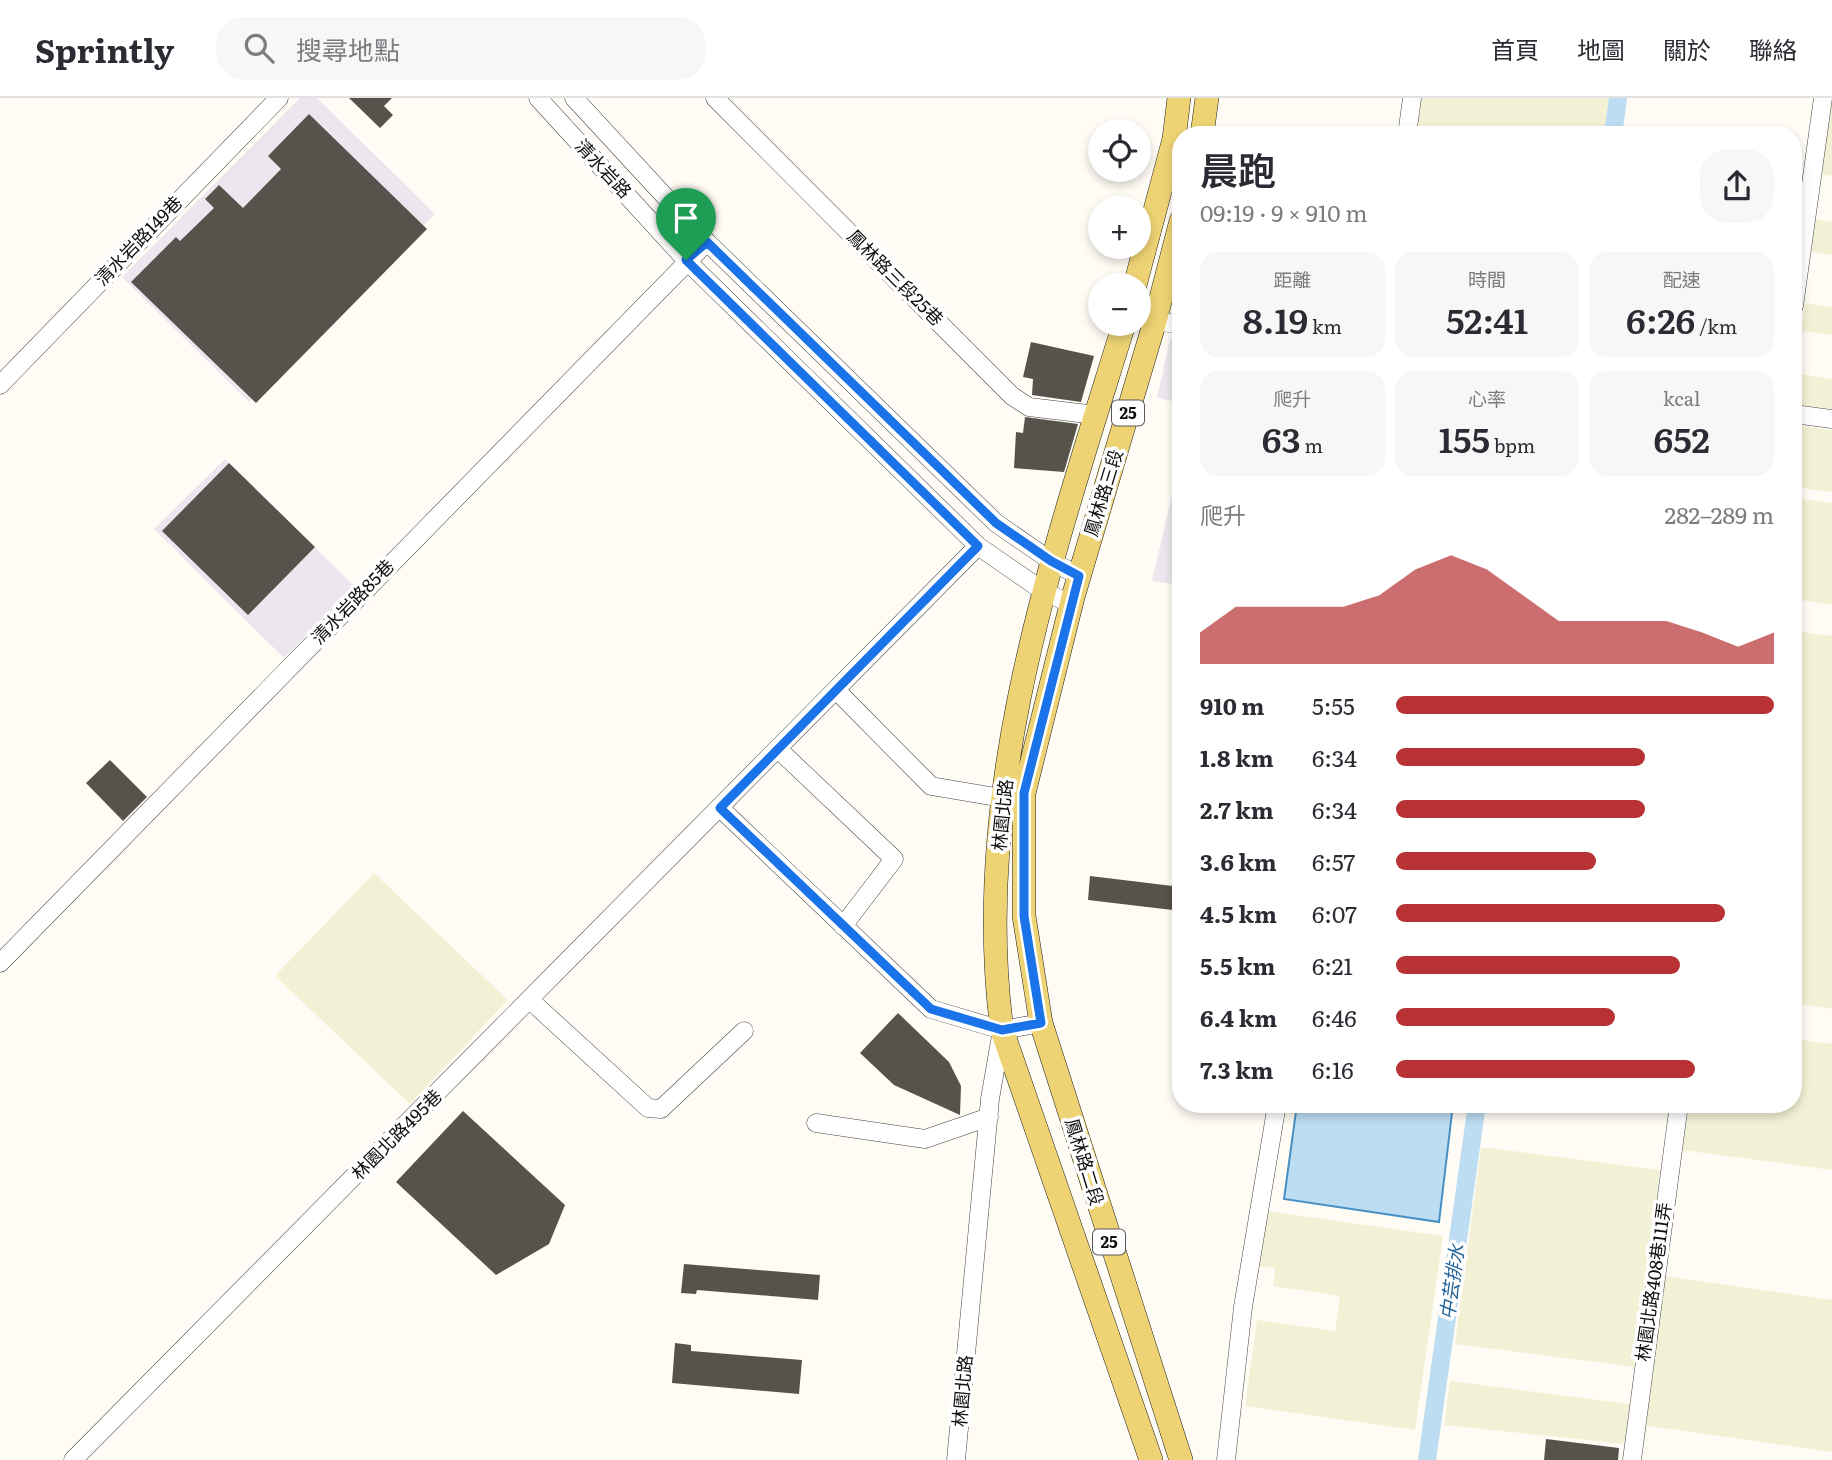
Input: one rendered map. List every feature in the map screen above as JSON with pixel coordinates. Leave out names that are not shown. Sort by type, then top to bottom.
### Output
[{"type":"main road","points":[[1176,126],[1179,98]]},
{"type":"main road","points":[[1203,126],[1207,98]]},
{"type":"main road","points":[[1138,273],[1172,146]]},
{"type":"main road","name":"鳳林路三段","points":[[1151,307],[1172,247]]},
{"type":"main road","name":"鳳林路三段","points":[[1051,561],[1121,336]]},
{"type":"main road","name":"鳳林路三段","points":[[1071,604],[1143,336]]},
{"type":"main road","name":"林園北路","points":[[1002,1030],[994,972],[994,917],[1002,799],[1051,561]]},
{"type":"main road","name":"林園北路","points":[[1041,1023],[1024,916],[1024,793],[1071,604]]},
{"type":"main road","name":"鳳林路二段","points":[[1041,1023],[1181,1460]]},
{"type":"main road","name":"鳳林路二段","points":[[1002,1030],[1150,1460]]},
{"type":"street","name":"清水岩路149巷","points":[[0,385],[279,98]]},
{"type":"street","name":"清水岩路","points":[[537,98],[686,260],[978,546],[1043,591],[1071,604]]},
{"type":"street","name":"清水岩路","points":[[574,98],[707,242],[996,523],[1051,561],[1079,576]]},
{"type":"street","name":"鳳林路三段25巷","points":[[715,98],[1012,396],[1029,407],[1096,415]]},
{"type":"street","points":[[1408,126],[1412,98]]},
{"type":"street","points":[[1802,249],[1823,98]]},
{"type":"street","name":"清水岩路85巷","points":[[0,963],[686,260],[707,242]]},
{"type":"street","points":[[1151,320],[1172,323]]},
{"type":"street","points":[[1802,415],[1832,419]]},
{"type":"street","name":"林園北路495巷","points":[[74,1460],[531,1001],[978,546]]},
{"type":"street","points":[[836,690],[931,786],[1002,799]]},
{"type":"street","points":[[778,750],[894,859],[843,926]]},
{"type":"street","points":[[720,808],[931,1009],[1002,1030],[1041,1023]]},
{"type":"street","points":[[531,1001],[648,1108],[661,1109],[744,1031]]},
{"type":"street","name":"林園北路","points":[[957,1460],[989,1118],[1002,1030]]},
{"type":"street","points":[[1226,1460],[1243,1307],[1275,1113]]},
{"type":"street","name":"林園北路408巷111弄","points":[[1632,1460],[1678,1113]]},
{"type":"street","points":[[817,1123],[925,1139],[989,1118]]},
{"type":"shaded area","points":[[300,98],[317,98],[435,214],[249,402],[122,277]]},
{"type":"shaded area","points":[[1419,98],[1609,98],[1605,126],[1415,126]]},
{"type":"shaded area","points":[[1832,98],[1832,176],[1819,174]]},
{"type":"shaded area","points":[[1816,219],[1832,222],[1832,255],[1811,252]]},
{"type":"shaded area","points":[[1805,303],[1832,307],[1832,335],[1802,331]]},
{"type":"shaded area","points":[[1170,339],[1172,339],[1172,401],[1157,398]]},
{"type":"shaded area","points":[[1802,374],[1832,379],[1832,409],[1802,405]]},
{"type":"shaded area","points":[[1802,426],[1832,430],[1832,492],[1802,488]]},
{"type":"shaded area","points":[[225,459],[355,587],[284,658],[154,529]]},
{"type":"shaded area","points":[[1172,495],[1172,584],[1152,581]]},
{"type":"shaded area","points":[[1802,499],[1832,503],[1832,605],[1802,600]]},
{"type":"shaded area","points":[[1802,632],[1832,636],[1832,1009],[1802,1004]]},
{"type":"shaded area","points":[[374,873],[508,1000],[410,1104],[275,976]]},
{"type":"shaded area","points":[[1802,1040],[1832,1044],[1832,1170],[1682,1150],[1688,1113],[1802,1113]]},
{"type":"shaded area","points":[[1481,1147],[1660,1170],[1635,1367],[1455,1344]]},
{"type":"shaded area","points":[[1267,1211],[1443,1236],[1415,1430],[1245,1406],[1257,1320],[1335,1331],[1340,1296],[1273,1286],[1275,1268],[1259,1266]]},
{"type":"shaded area","points":[[1664,1276],[1832,1300],[1832,1452],[1642,1425]]},
{"type":"shaded area","points":[[1450,1381],[1630,1404],[1625,1444],[1444,1425]]},
{"type":"water","points":[[1296,1113],[1452,1113],[1439,1222],[1284,1199]]},
{"type":"building","points":[[349,98],[392,98],[384,106],[393,115],[380,128]]},
{"type":"building","points":[[309,114],[427,229],[256,403],[131,282],[176,237],[180,241],[214,208],[205,199],[219,185],[243,208],[281,169],[268,156]]},
{"type":"building","points":[[1031,342],[1094,356],[1081,402],[1032,395],[1033,379],[1023,377]]},
{"type":"building","points":[[1025,417],[1078,424],[1064,472],[1014,468],[1016,432],[1023,433]]},
{"type":"building","points":[[229,463],[315,547],[248,615],[162,531]]},
{"type":"building","points":[[110,760],[147,797],[123,821],[86,783]]},
{"type":"building","points":[[1090,876],[1172,886],[1172,910],[1088,900]]},
{"type":"building","points":[[898,1013],[949,1062],[961,1086],[960,1115],[894,1085],[860,1053]]},
{"type":"building","points":[[463,1111],[565,1205],[549,1244],[496,1275],[396,1182]]},
{"type":"building","points":[[684,1264],[820,1275],[818,1300],[697,1290],[696,1294],[681,1293]]},
{"type":"building","points":[[675,1343],[691,1345],[691,1351],[802,1360],[799,1394],[672,1383]]},
{"type":"building","points":[[1546,1439],[1619,1448],[1618,1460],[1544,1460]]},
{"type":"waterway","name":"中芸排水","points":[[1614,126],[1618,98]]},
{"type":"waterway","name":"中芸排水","points":[[1427,1460],[1476,1113]]},
{"type":"route","points":[[707,242],[996,523],[1051,561],[1079,576],[1024,793],[1024,916],[1041,1023],[1002,1030],[931,1009],[720,808],[978,546],[686,260],[707,242]]}]
